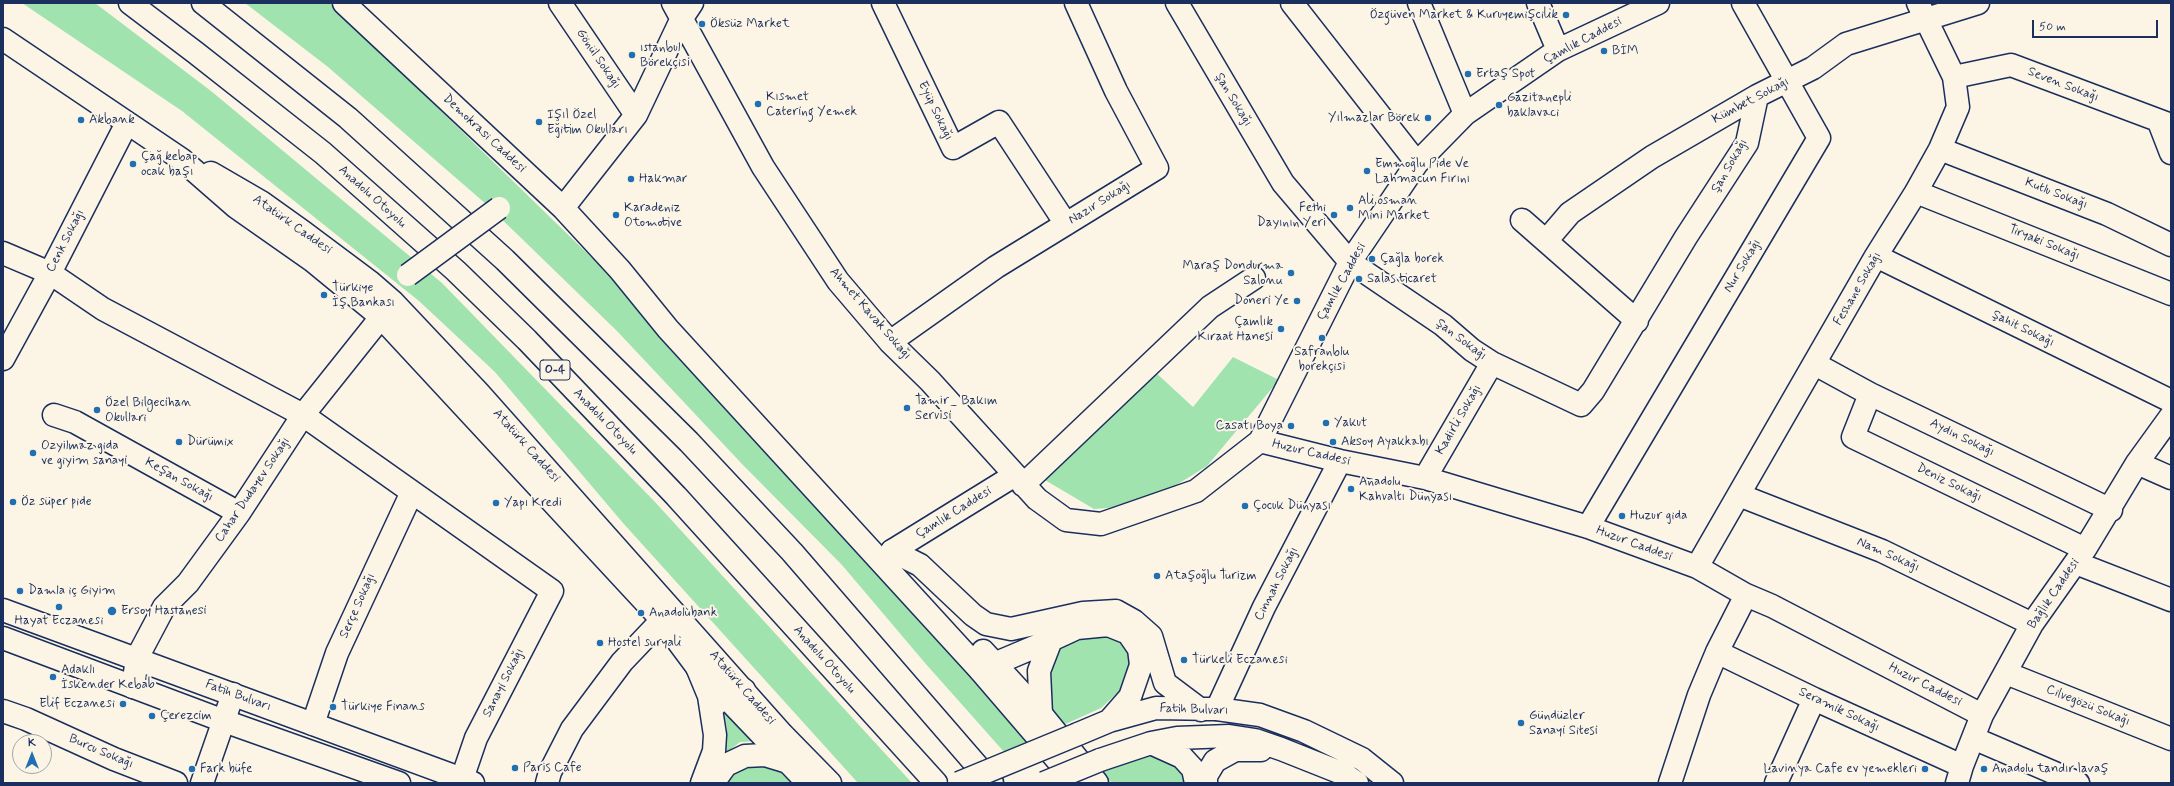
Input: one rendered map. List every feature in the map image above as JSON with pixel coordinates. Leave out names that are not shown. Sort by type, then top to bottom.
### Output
[{"type":"main road","name":"Anadolu Otoyolu","points":[[130,3],[323,153],[456,271],[527,340],[676,496],[936,783]]},
{"type":"main road","points":[[203,3],[348,118],[505,260],[656,409],[792,552],[992,783]]},
{"type":"main road","name":"Demokrasi Caddesi","points":[[344,3],[563,208],[620,270],[668,329],[987,666]]},
{"type":"main road","name":"Gönül Sokağı","points":[[560,3],[636,115]]},
{"type":"main road","name":"Eyüp Sokağı","points":[[883,3],[953,148],[999,122],[1066,224]]},
{"type":"main road","name":"Nazır Sokağı","points":[[890,342],[996,267],[1157,168],[1116,91],[1076,3]]},
{"type":"main road","name":"Şan Sokağı","points":[[1177,3],[1283,183],[1350,262],[1442,325],[1472,350],[1492,363],[1581,405],[1593,390],[1686,237],[1747,143],[1757,96]]},
{"type":"main road","points":[[1292,3],[1416,163]]},
{"type":"main road","points":[[1419,3],[1465,114]]},
{"type":"main road","points":[[1538,3],[1558,50]]},
{"type":"main road","name":"Çamlık Caddesi","points":[[1101,524],[1196,491],[1260,441],[1350,262],[1416,163],[1465,114],[1558,50],[1658,3]]},
{"type":"main road","name":"Nur Sokağı","points":[[1588,527],[1819,138],[1786,82],[1743,3]]},
{"type":"main road","name":"Kümbet Sokağı","points":[[1546,241],[1570,213],[1652,157],[1757,96],[1813,68],[1846,44],[1922,11],[1978,3]]},
{"type":"main road","points":[[563,208],[636,115],[682,8]]},
{"type":"main road","name":"Ahmet Kavak Sokağı","points":[[682,8],[767,173],[838,281],[890,342],[930,381],[1037,499],[1066,520],[1101,524]]},
{"type":"main road","name":"Feshane Sokağı","points":[[1697,567],[1876,256],[1916,192],[1940,149],[1958,107],[1954,77],[1922,11]]},
{"type":"main road","name":"Atatürk Caddesi","points":[[3,39],[181,159],[213,174],[260,202],[370,282],[386,309],[662,620],[697,667],[709,696],[727,698],[782,734],[830,783]]},
{"type":"main road","name":"Seven Sokağı","points":[[1954,77],[2011,65],[2165,123]]},
{"type":"main road","name":"Cenk Sokağı","points":[[3,359],[50,273],[126,123]]},
{"type":"main road","points":[[2165,123],[2171,153]]},
{"type":"main road","name":"Kutlu Sokağı","points":[[1940,149],[2107,214],[2171,245]]},
{"type":"main road","name":"Tiryaki Sokağı","points":[[1916,192],[2171,294]]},
{"type":"main road","points":[[408,275],[499,208]]},
{"type":"main road","points":[[1522,220],[1636,321]]},
{"type":"main road","points":[[3,253],[50,273],[103,309],[303,415],[412,492]]},
{"type":"main road","name":"Şahit Sokağı","points":[[1876,256],[2171,401]]},
{"type":"main road","points":[[620,270],[642,279],[892,551],[987,666],[1077,783]]},
{"type":"main road","name":"Çamlık Caddesi","points":[[892,551],[1019,480],[1210,307],[1254,278]]},
{"type":"main road","name":"Atatürk Caddesi","points":[[386,309],[478,392],[727,698],[808,783]]},
{"type":"main road","name":"Cahar Dudayev Sokağı","points":[[133,687],[137,658],[164,607],[188,583],[239,514],[303,415],[386,309]]},
{"type":"main road","name":"Kadirli Sokağı","points":[[1425,478],[1492,363]]},
{"type":"main road","name":"Aydın Sokağı","points":[[1815,364],[1870,394],[2110,510]]},
{"type":"main road","name":"Deniz Sokağı","points":[[1870,394],[1853,436],[2081,556]]},
{"type":"main road","name":"Keşan Sokağı","points":[[54,415],[74,422],[239,514]]},
{"type":"main road","name":"Bağlık Caddesi","points":[[1959,774],[1982,715],[2032,624],[2081,556],[2137,463],[2171,416]]},
{"type":"main road","name":"Huzur Caddesi","points":[[1260,441],[1340,461],[1425,478],[1588,527],[1697,567],[1746,595],[1772,606],[1982,715]]},
{"type":"main road","name":"Cinnah Sokağı","points":[[1209,709],[1340,461]]},
{"type":"main road","points":[[2137,463],[2171,478]]},
{"type":"main road","name":"Sanayi Sokağı","points":[[412,492],[552,591],[476,738],[468,781]]},
{"type":"main road","name":"Serçe Sokağı","points":[[313,724],[337,653],[412,492]]},
{"type":"main road","name":"Nam Sokağı","points":[[1739,494],[1882,551],[2032,624]]},
{"type":"main road","points":[[892,551],[920,565],[973,615],[986,624],[1011,629],[1083,613],[1116,611],[1134,621],[1151,636],[1165,683],[1209,709]]},
{"type":"main road","points":[[2081,556],[2171,600]]},
{"type":"main road","points":[[1670,783],[1699,695],[1717,652],[1746,595]]},
{"type":"main road","name":"Fatih Bulvarı","points":[[3,610],[468,781]]},
{"type":"main road","points":[[547,783],[550,772],[572,729],[622,662],[662,620]]},
{"type":"main road","points":[[987,666],[1077,628],[1108,625],[1128,633],[1140,649],[1140,665],[1130,697],[1109,721]]},
{"type":"main road","points":[[3,638],[224,721],[399,783]]},
{"type":"main road","points":[[1041,714],[1039,671],[1051,640]]},
{"type":"main road","name":"Seramik Sokağı","points":[[1717,652],[1814,699],[1959,774]]},
{"type":"main road","points":[[987,666],[1041,714],[1097,783]]},
{"type":"main road","name":"Cilvegözü Sokağı","points":[[2006,673],[2171,740]]},
{"type":"main road","points":[[202,783],[233,694]]},
{"type":"main road","points":[[702,783],[714,751],[715,735],[727,698]]},
{"type":"main road","points":[[1776,783],[1814,699]]},
{"type":"main road","name":"Fatih Bulvarı","points":[[958,783],[1109,721],[1156,708],[1209,709],[1260,715],[1304,731],[1362,759],[1392,783]]},
{"type":"main road","name":"Burcu Sokağı","points":[[3,711],[26,719],[114,759],[176,783]]},
{"type":"main road","name":"Fatih Bulvarı","points":[[1044,783],[1100,760],[1151,743],[1177,738],[1229,736],[1255,740],[1282,749],[1344,774],[1357,783]]},
{"type":"main road","points":[[1973,738],[2078,783]]},
{"type":"main road","points":[[1151,743],[1182,757],[1193,769],[1196,783]]},
{"type":"main road","points":[[1206,783],[1206,776],[1215,761],[1235,750],[1282,749]]},
{"type":"main road","points":[[713,783],[726,765],[745,756],[765,755],[788,762]]},
{"type":"green space","points":[[22,3],[95,3],[211,91],[442,283],[655,502],[912,783],[858,783],[623,523],[495,372],[419,301],[182,111]]},
{"type":"green space","points":[[245,3],[330,3],[631,296],[1033,743],[1005,753],[925,663],[842,565],[742,464],[617,331],[486,204],[328,67]]},
{"type":"green space","points":[[1233,357],[1279,380],[1207,466],[1144,505],[1094,509],[1033,473],[1153,370],[1193,407]]},
{"type":"green space","points":[[1102,632],[1119,640],[1133,656],[1130,681],[1101,708],[1059,727],[1047,703],[1047,677],[1056,654],[1066,643],[1081,634]]},
{"type":"green space","points":[[723,704],[761,741],[740,742],[721,757],[727,730]]},
{"type":"green space","points":[[1141,751],[1166,752],[1192,783],[1112,783],[1101,769]]},
{"type":"green space","points":[[744,765],[774,766],[791,783],[728,783],[733,772]]},
{"type":"place","name":"Özgüven Market & Kuruyemişcilik","points":[[1566,15]]},
{"type":"place","name":"Öksüz Market","points":[[702,24]]},
{"type":"place","name":"BİM","points":[[1604,51]]},
{"type":"place","name":"ıstanbul Börekçisi","points":[[632,55]]},
{"type":"place","name":"Ertaş Spot","points":[[1468,74]]},
{"type":"place","name":"Kısmet Catering Yemek","points":[[758,104]]},
{"type":"place","name":"Gazitanepli baklavaci","points":[[1499,105]]},
{"type":"place","name":"Yılmazlar Börek","points":[[1428,118]]},
{"type":"place","name":"Akbank","points":[[81,120]]},
{"type":"place","name":"Işıl Özel Eğitim Okulları","points":[[539,122]]},
{"type":"place","name":"Çağ kebap ocak başı","points":[[133,164]]},
{"type":"place","name":"Emmoğlu Pide Ve Lahmacun Fırını","points":[[1367,171]]},
{"type":"place","name":"Hakmar","points":[[631,179]]},
{"type":"place","name":"Ali osman Mini Market","points":[[1350,208]]},
{"type":"place","name":"Karadeniz Otomotive","points":[[616,215]]},
{"type":"place","name":"Fethi Dayının Yeri","points":[[1334,215]]},
{"type":"place","name":"Çağla borek","points":[[1372,259]]},
{"type":"place","name":"Maraş Dondurma Salonu","points":[[1291,273]]},
{"type":"place","name":"Salas ticaret","points":[[1359,279]]},
{"type":"place","name":"Türkiye İş Bankası","points":[[324,295]]},
{"type":"place","name":"Doneri Ye","points":[[1297,301]]},
{"type":"place","name":"Çamlık Kıraat Hanesi","points":[[1281,329]]},
{"type":"place","name":"Safranblu borekçisi","points":[[1322,338]]},
{"type":"place","name":"Tamir_ Bakım Servisi","points":[[907,408]]},
{"type":"place","name":"Özel Bilgecihan Okullari","points":[[97,410]]},
{"type":"place","name":"Yakut","points":[[1326,423]]},
{"type":"place","name":"Casatı Boya","points":[[1291,426]]},
{"type":"place","name":"Dürümix","points":[[179,442]]},
{"type":"place","name":"Aksoy Ayakkabı","points":[[1333,442]]},
{"type":"place","name":"Ozyilmaz gida ve giyim sanayi","points":[[33,453]]},
{"type":"place","name":"Anadolu Kahvaltı Dünyası","points":[[1351,489]]},
{"type":"place","name":"Öz süper pide","points":[[13,502]]},
{"type":"place","name":"Yapı Kredi","points":[[496,503]]},
{"type":"place","name":"Çocuk Dünyası","points":[[1245,506]]},
{"type":"place","name":"Huzur gida","points":[[1622,516]]},
{"type":"place","name":"Ataşoğlu Turizm","points":[[1157,576]]},
{"type":"place","name":"Damla iç Giyim","points":[[20,591]]},
{"type":"place","name":"Hayat Eczanesi","points":[[59,607]]},
{"type":"place","name":"Ersoy Hastanesi","points":[[112,611]]},
{"type":"place","name":"Anadolubank","points":[[641,613]]},
{"type":"place","name":"Hostel suryali","points":[[600,643]]},
{"type":"place","name":"Türkeli Eczanesi","points":[[1184,660]]},
{"type":"place","name":"Adaklı İskender Kebab","points":[[53,677]]},
{"type":"place","name":"Elif Eczanesi","points":[[123,704]]},
{"type":"place","name":"Türkiye Finans","points":[[333,707]]},
{"type":"place","name":"Çerezcim","points":[[152,716]]},
{"type":"place","name":"Gündüzler Sanayi Sitesi","points":[[1521,723]]},
{"type":"place","name":"Paris Cafe","points":[[515,768]]},
{"type":"place","name":"Fark büfe","points":[[192,769]]},
{"type":"place","name":"Lavinya Cafe ev yemekleri","points":[[1925,769]]},
{"type":"place","name":"Anadolu tandır lavaş","points":[[1984,769]]}]
